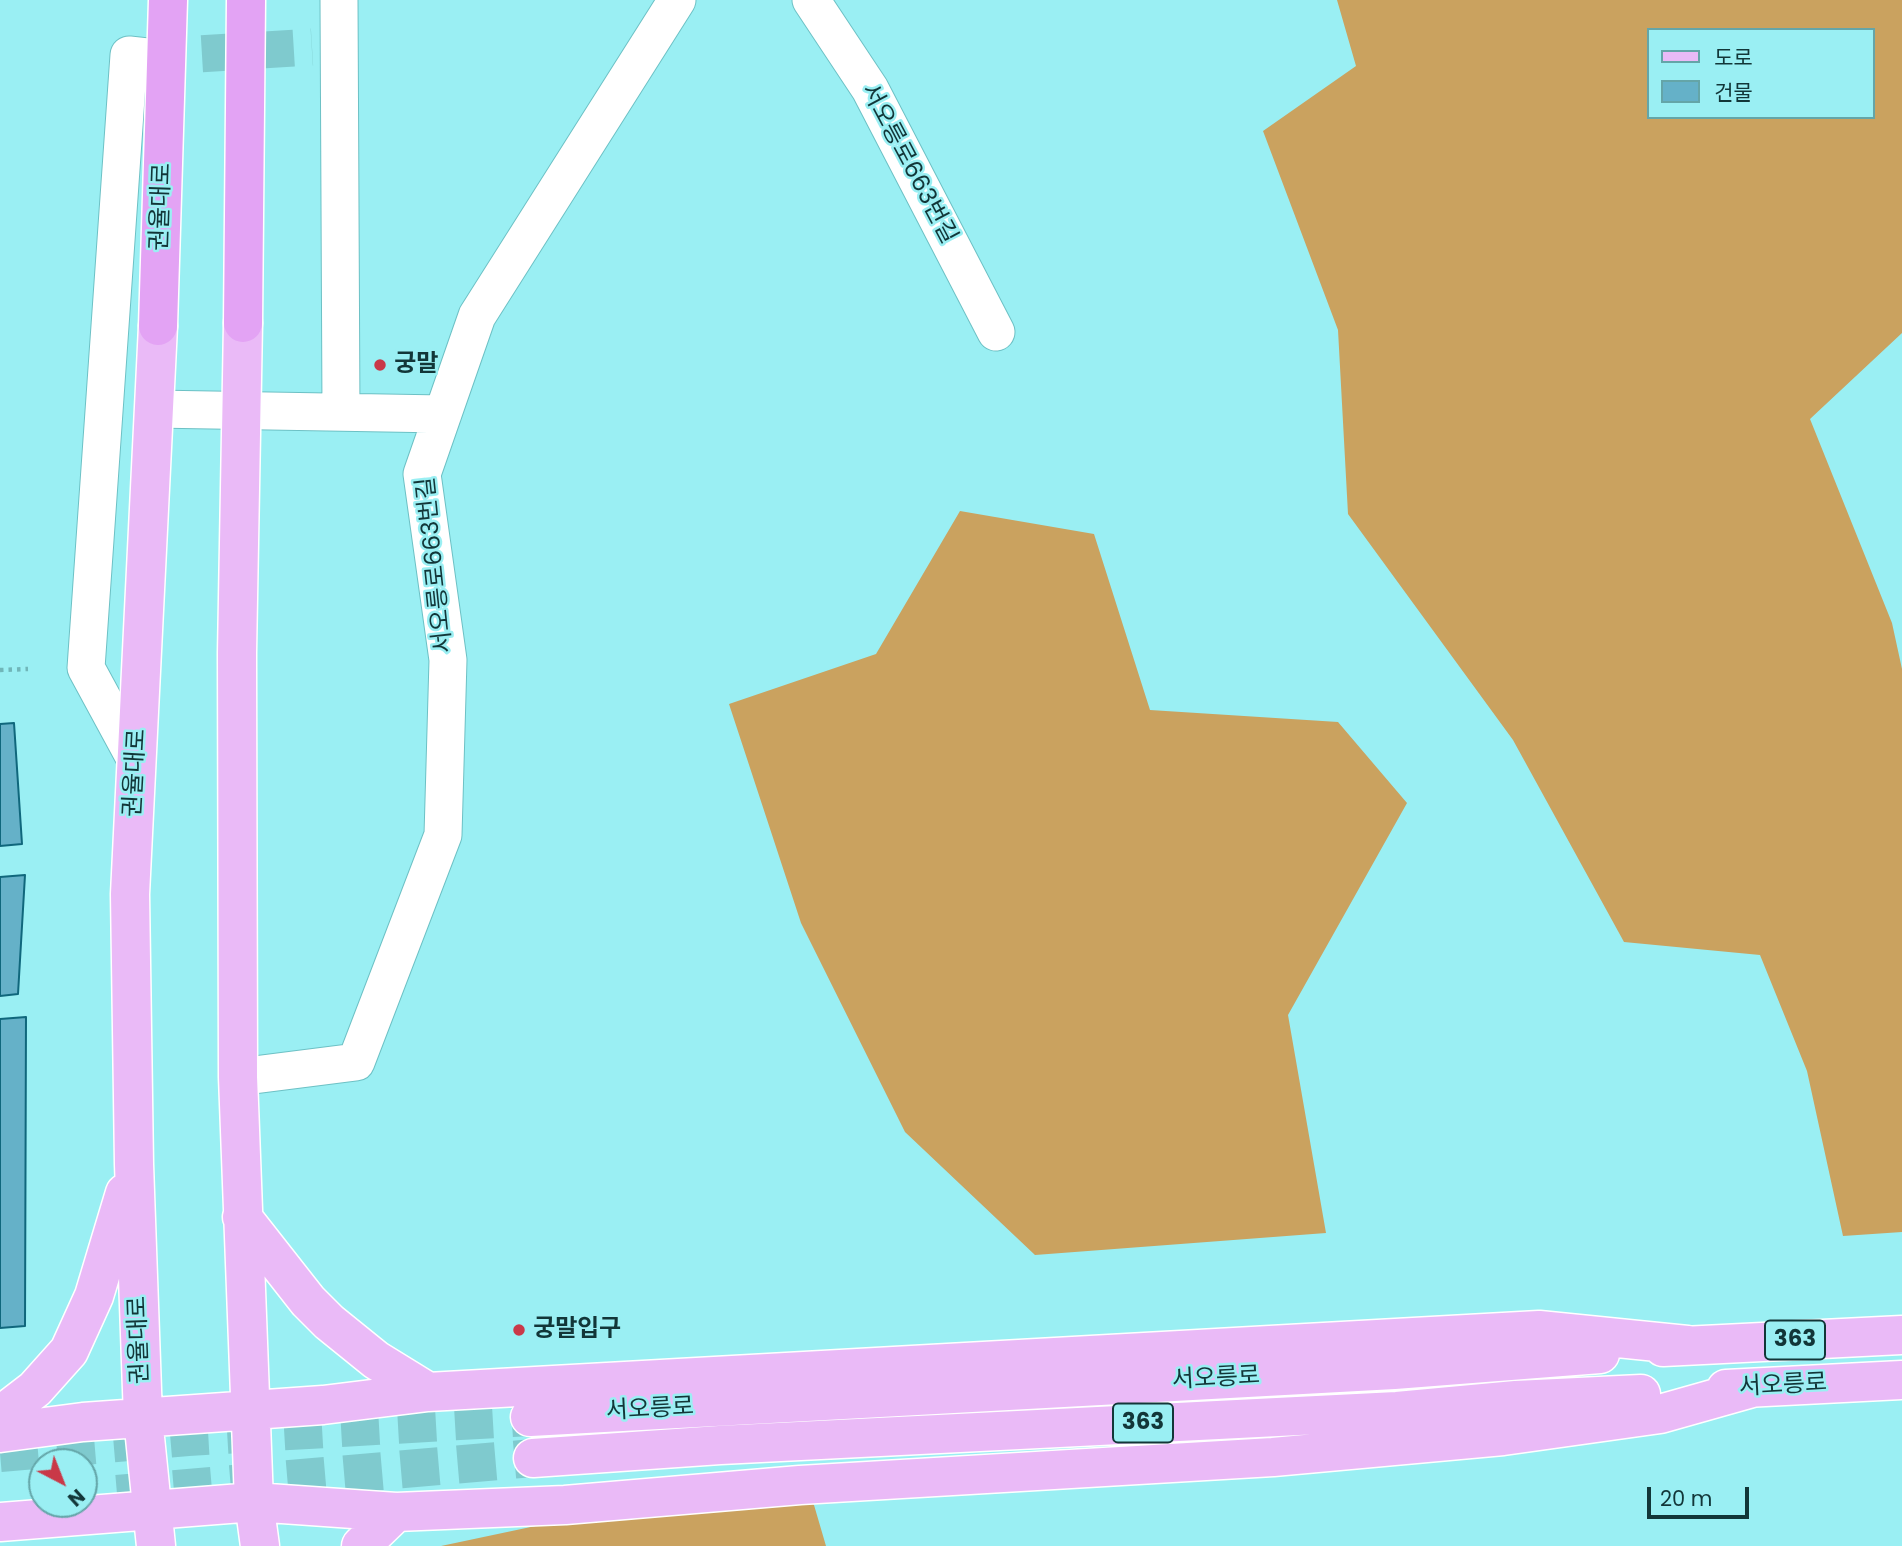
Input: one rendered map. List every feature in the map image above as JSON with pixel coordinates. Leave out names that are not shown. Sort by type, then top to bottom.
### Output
[{"type":"highway","name":"권율대로","points":[[158,326],[168,0]]},
{"type":"highway","points":[[243,323],[246,0]]},
{"type":"main road","points":[[243,323],[237,653],[238,1077],[254,1502],[260,1546]]},
{"type":"main road","name":"권율대로","points":[[154,1527],[143,1418],[134,1164],[130,894],[158,326]]},
{"type":"main road","points":[[0,1416],[52,1371],[81,1329],[134,1164]]},
{"type":"main road","points":[[242,1217],[308,1301],[329,1322],[376,1360],[429,1392]]},
{"type":"main road","points":[[0,1433],[143,1418],[323,1405],[429,1392],[1539,1330],[1687,1345]]},
{"type":"main road","name":"서오릉로","points":[[530,1417],[1394,1370],[1687,1345],[1902,1335]]},
{"type":"main road","name":"서오릉로","points":[[533,1458],[720,1445],[1397,1411],[1516,1400],[1902,1380]]},
{"type":"main road","points":[[0,1524],[154,1527],[254,1502],[396,1512],[565,1505],[800,1485],[1273,1457],[1503,1436],[1660,1414],[1752,1388]]},
{"type":"main road","points":[[360,1546],[396,1512]]},
{"type":"main road","points":[[0,1524],[42,1546]]},
{"type":"street","points":[[339,0],[325,47],[341,412]]},
{"type":"street","name":"서오릉로663번길","points":[[238,1077],[356,1062],[443,835],[447,660],[422,474],[477,316],[677,0]]},
{"type":"street","name":"서오릉로663번길","points":[[811,0],[870,89],[996,332]]},
{"type":"street","points":[[137,762],[86,668],[129,55],[147,57]]},
{"type":"street","points":[[154,409],[443,414]]},
{"type":"path","points":[[0,670],[29,669]]},
{"type":"shaded area","points":[[1337,0],[1902,0],[1902,333],[1810,419],[1892,623],[1902,669],[1902,1232],[1843,1236],[1807,1071],[1760,955],[1624,942],[1513,740],[1348,514],[1338,330],[1263,131],[1356,66]]},
{"type":"shaded area","points":[[960,511],[1094,534],[1150,710],[1338,722],[1407,803],[1288,1015],[1326,1233],[1035,1255],[905,1132],[801,923],[729,704],[876,654]]},
{"type":"shaded area","points":[[781,1474],[814,1505],[826,1546],[441,1546]]},
{"type":"building","points":[[14,723],[22,844],[0,846],[0,724]]},
{"type":"building","points":[[25,875],[18,994],[0,996],[0,877]]},
{"type":"building","points":[[26,1017],[25,1326],[0,1328],[0,1019]]},
{"type":"tunnel","points":[[147,57],[312,47]]},
{"type":"tunnel","points":[[0,1453],[188,1437],[530,1417]]},
{"type":"tunnel","points":[[117,1494],[533,1458]]},
{"type":"place","name":"궁말","points":[[380,365]]},
{"type":"place","name":"궁말입구","points":[[519,1330]]}]
